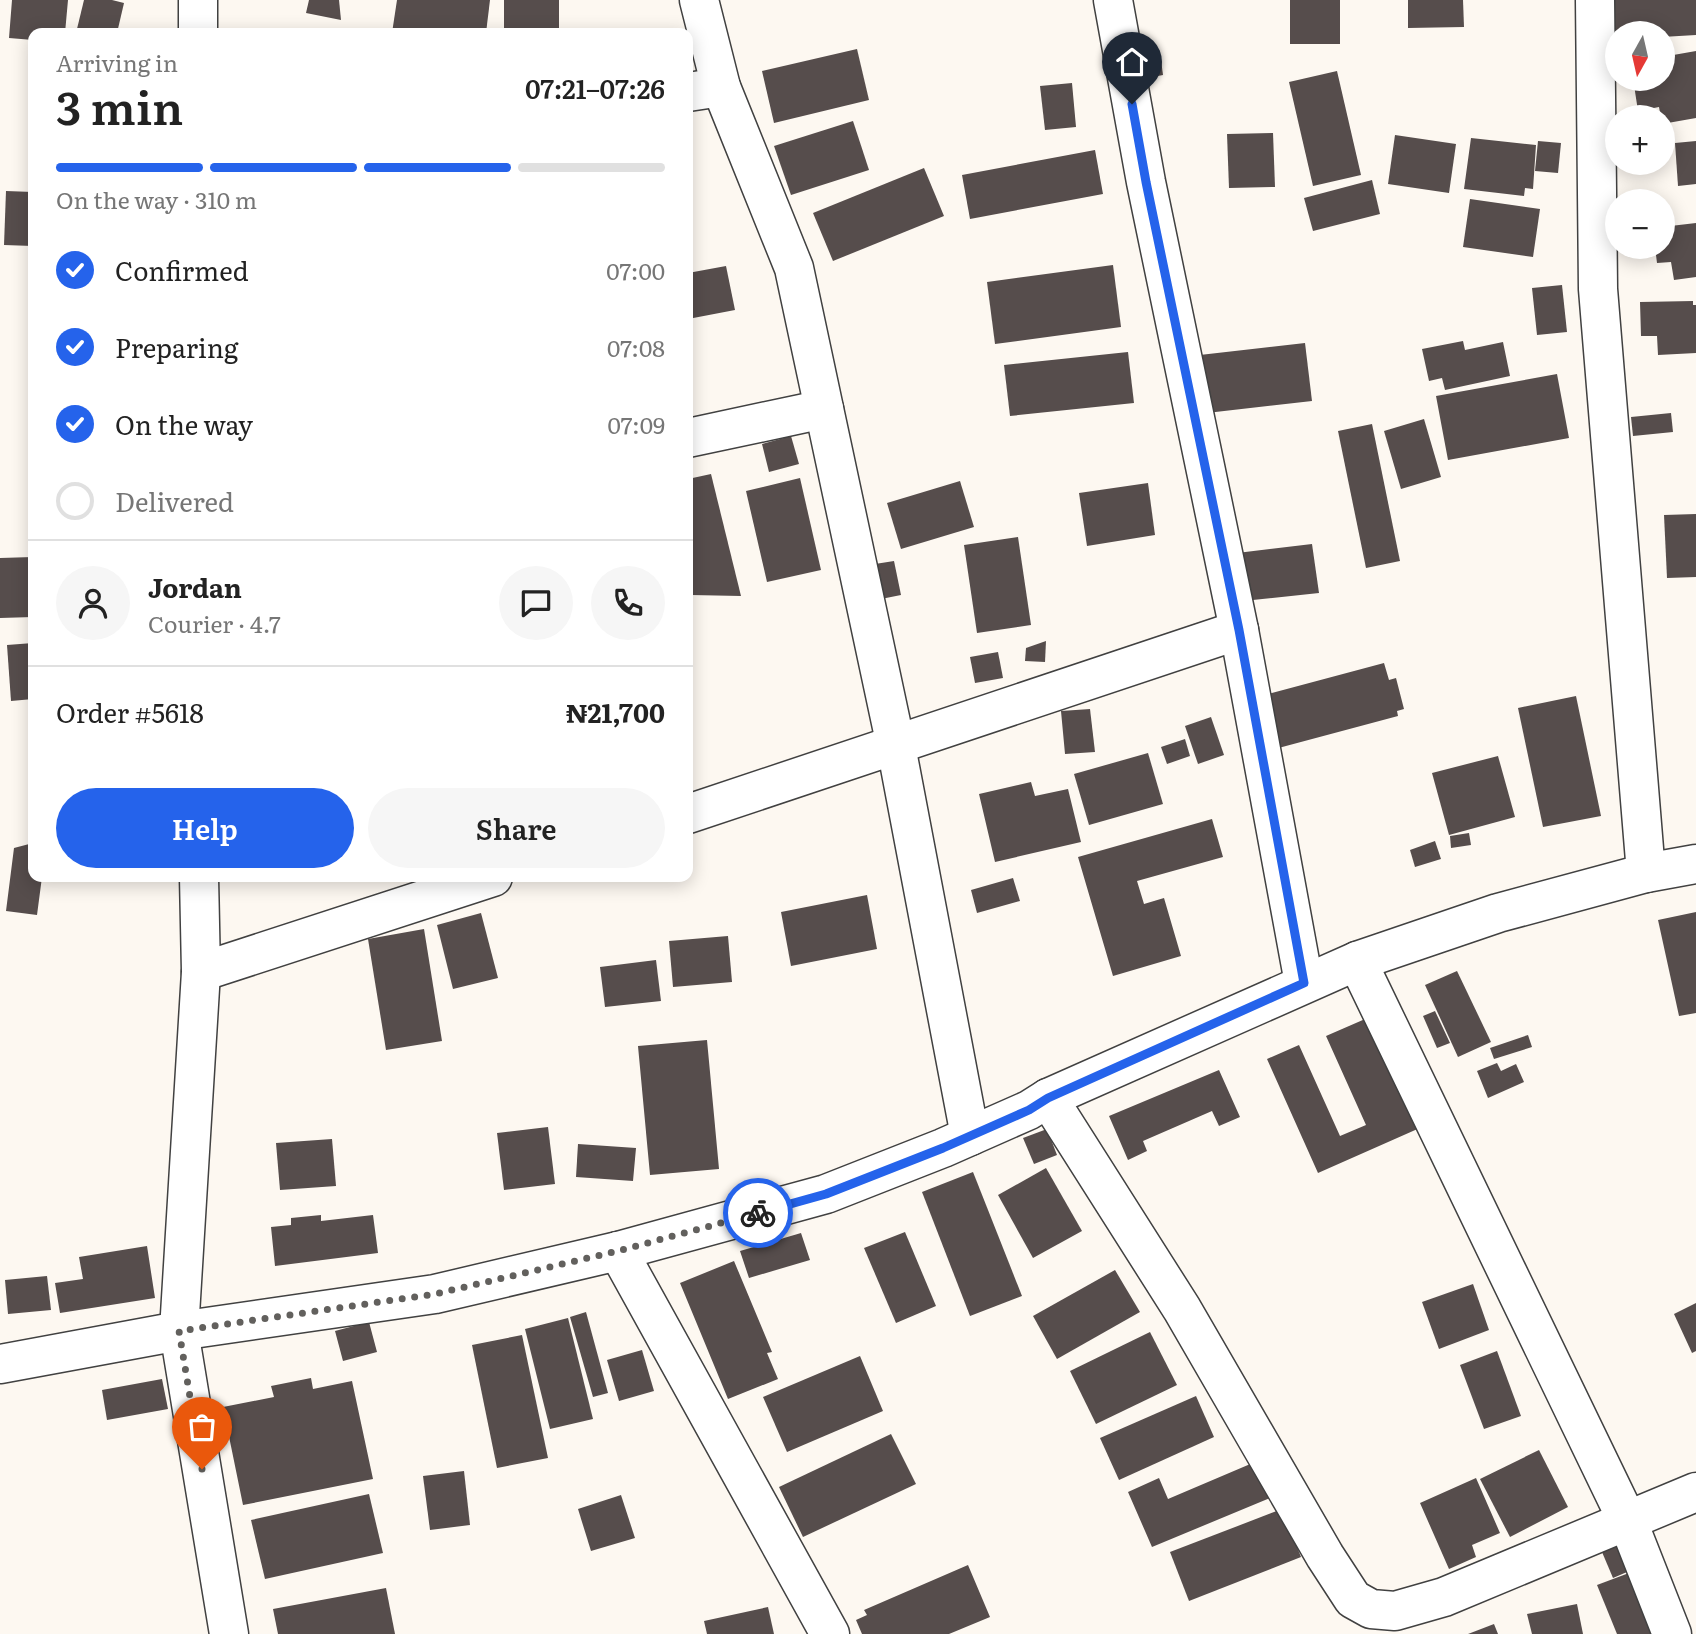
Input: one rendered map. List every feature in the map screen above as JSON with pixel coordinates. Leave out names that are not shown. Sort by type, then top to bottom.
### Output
[{"type":"street","points":[[198,0],[198,28]]},
{"type":"street","points":[[699,0],[704,89],[794,268],[896,746],[971,1136]]},
{"type":"street","points":[[1114,0],[1146,182],[1239,630],[1304,983]]},
{"type":"street","points":[[1595,0],[1598,289],[1646,873]]},
{"type":"street","points":[[693,437],[824,409]]},
{"type":"street","points":[[693,812],[1239,630]]},
{"type":"street","points":[[0,1364],[179,1331],[435,1294],[618,1251],[826,1194],[971,1136],[1029,1110],[1048,1098],[1357,961],[1498,913],[1646,873],[1696,864]]},
{"type":"street","points":[[199,882],[201,972],[179,1331],[229,1634]]},
{"type":"street","points":[[201,972],[478,882]]},
{"type":"street","points":[[1357,961],[1629,1522],[1671,1634]]},
{"type":"street","points":[[1048,1098],[1182,1309],[1325,1556],[1353,1599],[1371,1609],[1395,1611],[1444,1597],[1696,1492]]},
{"type":"street","points":[[618,1251],[830,1634]]},
{"type":"building","points":[[12,0],[68,0],[65,28],[28,28],[28,40],[9,38]]},
{"type":"building","points":[[84,0],[124,3],[118,28],[77,28]]},
{"type":"building","points":[[309,0],[339,0],[341,20],[306,13]]},
{"type":"building","points":[[397,0],[490,0],[487,28],[393,28]]},
{"type":"building","points":[[504,0],[559,0],[559,28],[504,28]]},
{"type":"building","points":[[1290,0],[1340,0],[1340,44],[1290,44]]},
{"type":"building","points":[[1408,0],[1463,0],[1464,27],[1408,28]]},
{"type":"building","points":[[1608,0],[1696,0],[1696,35],[1675,36],[1675,21],[1614,20]]},
{"type":"building","points":[[857,49],[869,100],[774,123],[762,71]]},
{"type":"building","points":[[1696,51],[1696,118],[1675,122],[1675,105],[1637,105],[1635,91],[1675,91],[1675,55]]},
{"type":"building","points":[[1144,58],[1161,60],[1163,75],[1142,79]]},
{"type":"building","points":[[1337,71],[1361,175],[1313,186],[1289,82]]},
{"type":"building","points":[[1072,83],[1076,127],[1045,130],[1040,86]]},
{"type":"building","points":[[853,121],[869,170],[791,195],[774,146]]},
{"type":"building","points":[[1273,133],[1275,187],[1229,188],[1227,134]]},
{"type":"building","points":[[1395,135],[1456,144],[1449,193],[1388,184]]},
{"type":"building","points":[[1471,138],[1536,145],[1533,189],[1525,188],[1524,196],[1464,189]]},
{"type":"building","points":[[1538,141],[1561,143],[1558,173],[1535,171]]},
{"type":"building","points":[[1696,141],[1696,184],[1678,186],[1675,143]]},
{"type":"building","points":[[1095,150],[1103,194],[970,219],[962,175]]},
{"type":"building","points":[[924,168],[944,216],[833,261],[813,213]]},
{"type":"building","points":[[1372,180],[1380,214],[1313,231],[1304,198]]},
{"type":"building","points":[[6,191],[28,192],[28,246],[4,245]]},
{"type":"building","points":[[1470,199],[1540,209],[1533,257],[1463,247]]},
{"type":"building","points":[[1696,223],[1696,277],[1674,280],[1671,262],[1657,263],[1656,259],[1675,259],[1675,225]]},
{"type":"building","points":[[1113,265],[1121,327],[995,344],[987,282]]},
{"type":"building","points":[[726,266],[735,310],[693,318],[693,272]]},
{"type":"building","points":[[1562,285],[1567,332],[1537,335],[1532,288]]},
{"type":"building","points":[[1693,301],[1693,305],[1696,305],[1696,353],[1658,355],[1657,336],[1641,336],[1640,302]]},
{"type":"building","points":[[1463,341],[1465,350],[1503,342],[1510,376],[1445,390],[1442,378],[1429,381],[1422,349]]},
{"type":"building","points":[[1305,343],[1312,401],[1198,414],[1191,356]]},
{"type":"building","points":[[1128,352],[1134,403],[1010,416],[1004,365]]},
{"type":"building","points":[[1557,374],[1569,438],[1448,460],[1436,396]]},
{"type":"building","points":[[1671,413],[1673,432],[1633,436],[1631,417]]},
{"type":"building","points":[[1424,419],[1441,477],[1401,489],[1384,431]]},
{"type":"building","points":[[1372,424],[1400,561],[1366,568],[1338,431]]},
{"type":"building","points":[[791,436],[799,464],[769,472],[762,444]]},
{"type":"building","points":[[711,474],[741,596],[693,595],[693,478]]},
{"type":"building","points":[[800,478],[821,570],[767,582],[746,491]]},
{"type":"building","points":[[960,481],[974,527],[901,549],[887,503]]},
{"type":"building","points":[[1148,483],[1155,535],[1087,546],[1079,493]]},
{"type":"building","points":[[1696,514],[1696,577],[1667,578],[1664,515]]},
{"type":"building","points":[[1018,537],[1031,625],[977,633],[964,545]]},
{"type":"building","points":[[1312,544],[1319,593],[1243,601],[1237,553]]},
{"type":"building","points":[[28,557],[28,617],[0,618],[0,558]]},
{"type":"building","points":[[894,561],[901,595],[881,599],[875,564]]},
{"type":"building","points":[[1046,641],[1045,662],[1025,661],[1026,648]]},
{"type":"building","points":[[28,643],[28,699],[11,701],[7,645]]},
{"type":"building","points":[[998,652],[1003,678],[975,683],[970,657]]},
{"type":"building","points":[[1384,663],[1389,680],[1396,678],[1404,709],[1397,711],[1398,716],[1271,750],[1257,697]]},
{"type":"building","points":[[1576,696],[1601,816],[1543,827],[1518,708]]},
{"type":"building","points":[[1090,709],[1095,752],[1065,754],[1061,711]]},
{"type":"building","points":[[1211,717],[1224,755],[1198,764],[1185,726]]},
{"type":"building","points":[[1185,739],[1190,756],[1167,764],[1161,747]]},
{"type":"building","points":[[1148,753],[1163,804],[1089,825],[1074,774]]},
{"type":"building","points":[[1498,756],[1515,817],[1449,835],[1432,773]]},
{"type":"building","points":[[1031,782],[1035,796],[1068,789],[1081,842],[995,862],[979,794]]},
{"type":"building","points":[[1212,819],[1223,857],[1137,881],[1144,904],[1164,898],[1181,956],[1113,976],[1078,857]]},
{"type":"building","points":[[1469,833],[1471,845],[1451,848],[1450,836]]},
{"type":"building","points":[[1435,841],[1441,859],[1415,867],[1410,850]]},
{"type":"building","points":[[28,844],[28,882],[41,882],[37,915],[6,911],[14,848]]},
{"type":"building","points":[[1013,878],[1020,901],[977,913],[971,890]]},
{"type":"building","points":[[867,895],[877,949],[791,966],[781,912]]},
{"type":"building","points":[[1696,912],[1696,1013],[1679,1016],[1658,920]]},
{"type":"building","points":[[481,913],[498,978],[453,989],[437,925]]},
{"type":"building","points":[[424,929],[442,1041],[386,1050],[368,939]]},
{"type":"building","points":[[728,936],[732,982],[673,987],[669,941]]},
{"type":"building","points":[[656,960],[661,1001],[605,1007],[600,967]]},
{"type":"building","points":[[1457,971],[1491,1042],[1458,1057],[1425,985]]},
{"type":"building","points":[[1435,1011],[1450,1043],[1437,1048],[1423,1016]]},
{"type":"building","points":[[1372,1016],[1422,1127],[1318,1173],[1267,1059],[1299,1045],[1340,1136],[1366,1125],[1326,1036]]},
{"type":"building","points":[[1528,1035],[1532,1047],[1494,1059],[1490,1048]]},
{"type":"building","points":[[707,1040],[719,1169],[650,1175],[638,1046]]},
{"type":"building","points":[[1497,1063],[1501,1071],[1516,1064],[1524,1082],[1488,1098],[1477,1071]]},
{"type":"building","points":[[1219,1070],[1240,1117],[1219,1126],[1212,1111],[1143,1141],[1147,1151],[1128,1160],[1109,1116]]},
{"type":"building","points":[[548,1127],[555,1184],[504,1190],[497,1133]]},
{"type":"building","points":[[1047,1129],[1057,1155],[1034,1164],[1023,1138]]},
{"type":"building","points":[[332,1139],[336,1186],[280,1190],[276,1143]]},
{"type":"building","points":[[578,1144],[636,1148],[633,1181],[576,1177]]},
{"type":"building","points":[[1046,1168],[1082,1231],[1033,1258],[998,1195]]},
{"type":"building","points":[[973,1172],[1022,1296],[970,1316],[922,1192]]},
{"type":"building","points":[[321,1215],[321,1221],[373,1215],[378,1253],[275,1266],[271,1227],[291,1225],[291,1218]]},
{"type":"building","points":[[905,1232],[936,1306],[896,1323],[864,1248]]},
{"type":"building","points":[[801,1233],[810,1260],[749,1278],[740,1251]]},
{"type":"building","points":[[147,1246],[155,1298],[60,1313],[55,1283],[83,1279],[79,1257]]},
{"type":"building","points":[[734,1261],[772,1352],[767,1353],[778,1379],[728,1399],[680,1283]]},
{"type":"building","points":[[1115,1270],[1140,1312],[1057,1359],[1033,1316]]},
{"type":"building","points":[[47,1276],[51,1310],[8,1314],[5,1280]]},
{"type":"building","points":[[1473,1284],[1489,1330],[1439,1349],[1422,1302]]},
{"type":"building","points":[[1696,1303],[1696,1351],[1692,1353],[1674,1314]]},
{"type":"building","points":[[586,1312],[608,1393],[593,1397],[570,1317]]},
{"type":"building","points":[[568,1318],[593,1419],[550,1429],[525,1329]]},
{"type":"building","points":[[369,1322],[377,1352],[343,1361],[335,1331]]},
{"type":"building","points":[[1150,1332],[1177,1385],[1096,1424],[1070,1371]]},
{"type":"building","points":[[522,1335],[548,1458],[497,1468],[472,1345]]},
{"type":"building","points":[[642,1350],[654,1391],[619,1401],[607,1360]]},
{"type":"building","points":[[1497,1351],[1521,1416],[1484,1429],[1460,1365]]},
{"type":"building","points":[[860,1356],[883,1411],[787,1452],[763,1397]]},
{"type":"building","points":[[311,1378],[313,1389],[352,1381],[373,1479],[243,1505],[223,1407],[274,1397],[271,1386]]},
{"type":"building","points":[[162,1379],[168,1409],[107,1420],[102,1390]]},
{"type":"building","points":[[1196,1396],[1214,1437],[1119,1480],[1100,1438]]},
{"type":"building","points":[[891,1434],[916,1484],[803,1537],[779,1487]]},
{"type":"building","points":[[1539,1450],[1568,1507],[1510,1537],[1480,1479]]},
{"type":"building","points":[[1255,1462],[1270,1498],[1152,1547],[1128,1492],[1159,1478],[1168,1499]]},
{"type":"building","points":[[464,1471],[470,1525],[430,1530],[423,1476]]},
{"type":"building","points":[[1476,1478],[1500,1533],[1472,1545],[1476,1557],[1449,1569],[1420,1503]]},
{"type":"building","points":[[369,1494],[383,1553],[265,1579],[251,1520]]},
{"type":"building","points":[[621,1495],[635,1538],[591,1551],[578,1509]]},
{"type":"building","points":[[1282,1509],[1301,1557],[1189,1601],[1170,1552]]},
{"type":"building","points":[[1630,1541],[1641,1566],[1613,1578],[1602,1552]]},
{"type":"building","points":[[968,1565],[990,1617],[949,1634],[862,1634],[856,1620],[867,1615],[864,1610]]},
{"type":"building","points":[[1637,1570],[1653,1634],[1617,1634],[1597,1585]]},
{"type":"building","points":[[386,1588],[395,1634],[278,1634],[273,1609]]},
{"type":"building","points":[[1577,1604],[1583,1634],[1532,1634],[1527,1614]]},
{"type":"building","points":[[768,1607],[774,1634],[707,1634],[704,1621]]},
{"type":"building","points":[[1494,1624],[1498,1634],[1468,1634]]},
{"type":"way so far","points":[[202,1469],[179,1331],[435,1294],[618,1251],[758,1213]]},
{"type":"route","points":[[758,1213],[826,1194],[943,1148],[1304,983],[1239,630],[1132,104]]}]
